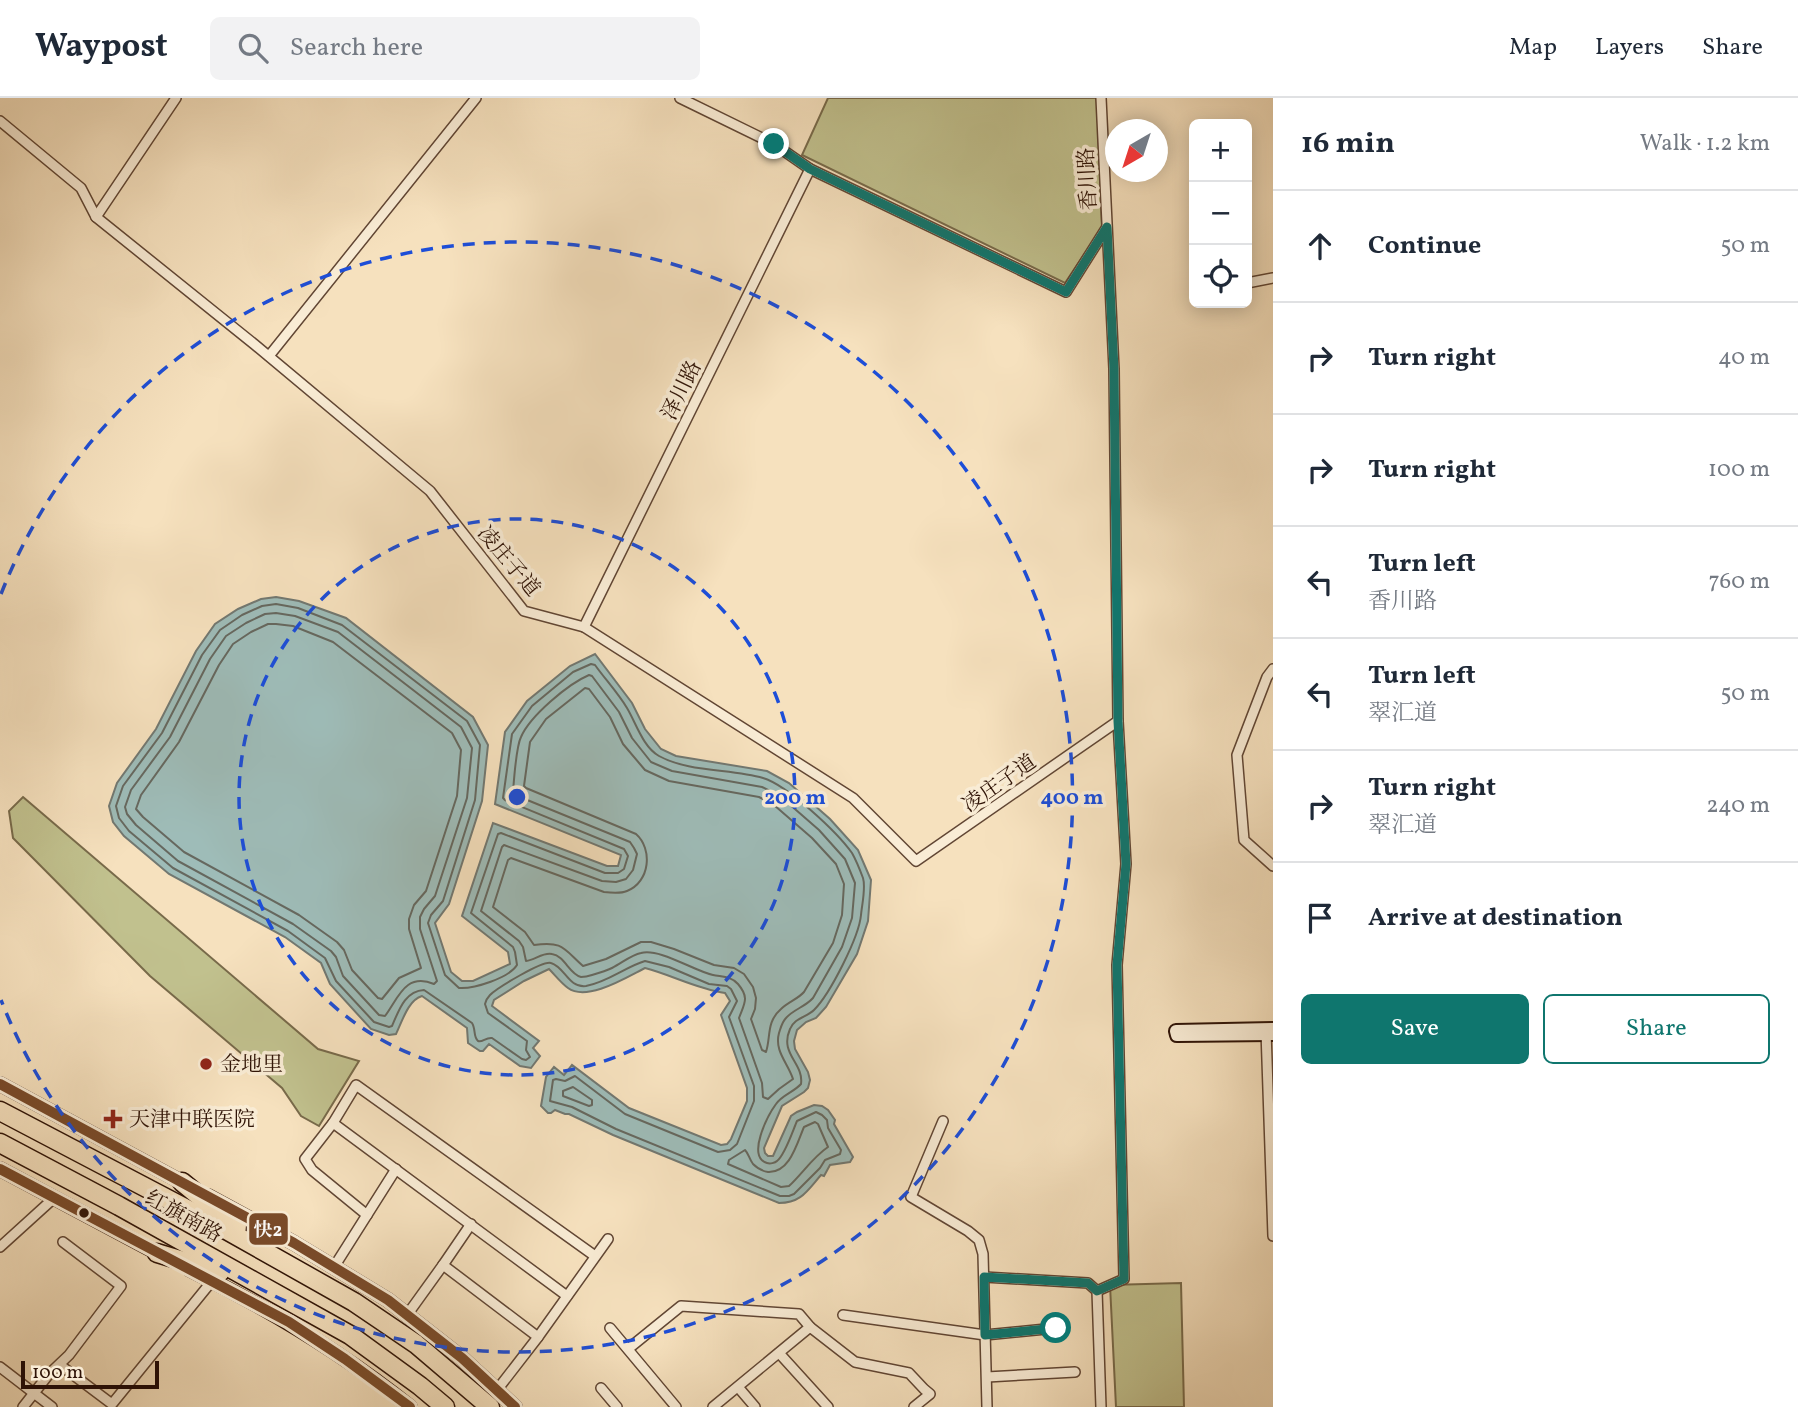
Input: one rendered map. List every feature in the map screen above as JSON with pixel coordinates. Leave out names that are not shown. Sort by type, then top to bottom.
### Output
[{"type":"highway","name":"红旗南路","points":[[0,1111],[354,1301],[494,1399]]},
{"type":"highway","name":"红旗南路","points":[[0,1143],[119,1206],[349,1335],[445,1407]]},
{"type":"highway","points":[[182,1182],[272,1256]]},
{"type":"highway","points":[[157,1252],[253,1282]]},
{"type":"main road","points":[[1176,1033],[1270,1031]]},
{"type":"main road","points":[[0,1084],[294,1243],[388,1300],[462,1358],[494,1399],[515,1407]]},
{"type":"main road","points":[[0,1169],[289,1322],[410,1407]]},
{"type":"street","points":[[0,121],[81,188],[96,216],[176,98]]},
{"type":"street","points":[[269,356],[476,98]]},
{"type":"street","points":[[680,98],[774,144],[810,169],[1066,292],[1107,227]]},
{"type":"street","name":"香川路","points":[[1097,1291],[1124,1279],[1117,965],[1126,864],[1118,721],[1114,369],[1101,98]]},
{"type":"street","name":"泽川路","points":[[584,627],[810,169]]},
{"type":"street","name":"凌庄子道","points":[[96,216],[430,491],[524,611],[584,627],[853,798],[916,861],[1118,721]]},
{"type":"street","points":[[1252,282],[1273,278]]},
{"type":"street","points":[[1273,669],[1267,677],[1237,755],[1244,840],[1273,866]]},
{"type":"street","points":[[1270,1031],[1273,1236]]},
{"type":"street","points":[[367,1215],[312,1170],[305,1159],[333,1123],[356,1085],[595,1256]]},
{"type":"street","points":[[943,1121],[911,1197],[979,1240],[983,1254],[987,1407]]},
{"type":"street","points":[[333,1123],[567,1296]]},
{"type":"street","points":[[334,1267],[396,1169]]},
{"type":"street","points":[[0,1247],[54,1198]]},
{"type":"street","points":[[407,1315],[471,1224]]},
{"type":"street","points":[[494,1399],[608,1239]]},
{"type":"street","points":[[23,1407],[49,1374],[69,1355],[121,1286],[63,1242]]},
{"type":"street","points":[[443,1265],[538,1338]]},
{"type":"street","points":[[984,1277],[1088,1283],[1097,1291],[1101,1407]]},
{"type":"street","points":[[60,1365],[113,1404],[212,1281]]},
{"type":"street","points":[[628,1349],[681,1306],[799,1314],[810,1327],[855,1362],[909,1373],[930,1394],[914,1407]]},
{"type":"street","points":[[843,1315],[985,1335],[1056,1328]]},
{"type":"street","points":[[713,1407],[810,1327]]},
{"type":"street","points":[[610,1328],[673,1403],[662,1407]]},
{"type":"street","points":[[779,1353],[828,1407]]},
{"type":"street","points":[[0,1367],[52,1407]]},
{"type":"street","points":[[986,1377],[1075,1372]]},
{"type":"street","points":[[738,1387],[755,1407]]},
{"type":"street","points":[[601,1388],[617,1407]]},
{"type":"green space","points":[[828,98],[1097,98],[1102,228],[1065,283],[802,155]]},
{"type":"green space","points":[[23,797],[318,1049],[359,1061],[319,1126],[301,1116],[282,1088],[150,976],[13,838],[9,811]]},
{"type":"green space","points":[[1181,1283],[1184,1407],[1116,1407],[1110,1285]]},
{"type":"water","points":[[276,597],[299,601],[346,618],[473,717],[488,745],[482,801],[449,904],[435,923],[451,972],[462,981],[473,981],[510,964],[508,952],[462,916],[493,823],[607,866],[618,866],[621,855],[495,804],[505,732],[527,701],[570,666],[595,654],[632,703],[645,729],[661,749],[676,756],[767,771],[789,783],[830,819],[858,850],[871,880],[868,921],[857,954],[826,1007],[816,1018],[797,1030],[795,1049],[808,1072],[808,1088],[782,1106],[764,1148],[768,1156],[773,1156],[791,1116],[814,1105],[822,1106],[835,1120],[834,1124],[853,1157],[850,1162],[830,1165],[824,1176],[821,1175],[803,1195],[793,1201],[779,1203],[613,1135],[569,1114],[555,1110],[548,1113],[541,1106],[546,1077],[554,1067],[564,1075],[572,1065],[629,1108],[721,1145],[727,1144],[747,1101],[747,1088],[721,1015],[730,1001],[725,993],[645,968],[607,987],[576,992],[565,986],[549,969],[494,1000],[492,1006],[539,1041],[533,1048],[540,1056],[531,1068],[520,1066],[489,1044],[480,1051],[468,1043],[467,1028],[422,996],[409,1007],[396,1034],[389,1035],[371,1029],[330,984],[321,963],[285,937],[169,874],[124,836],[113,822],[109,806],[117,783],[156,729],[196,651],[215,624],[238,609],[261,599]]},
{"type":"transit line","name":"快2","points":[[0,1084],[294,1243],[388,1300],[462,1358],[515,1407]]},
{"type":"transit line","name":"快2","points":[[0,1169],[289,1322],[410,1407]]},
{"type":"place","name":"金地里","points":[[206,1064]]},
{"type":"place","name":"天津中联医院","points":[[113,1119]]},
{"type":"route","points":[[774,144],[810,169],[1066,292],[1107,227],[1114,369],[1118,721],[1126,864],[1117,965],[1124,1279],[1097,1291],[1088,1283],[984,1277],[985,1335],[1056,1328]]}]
